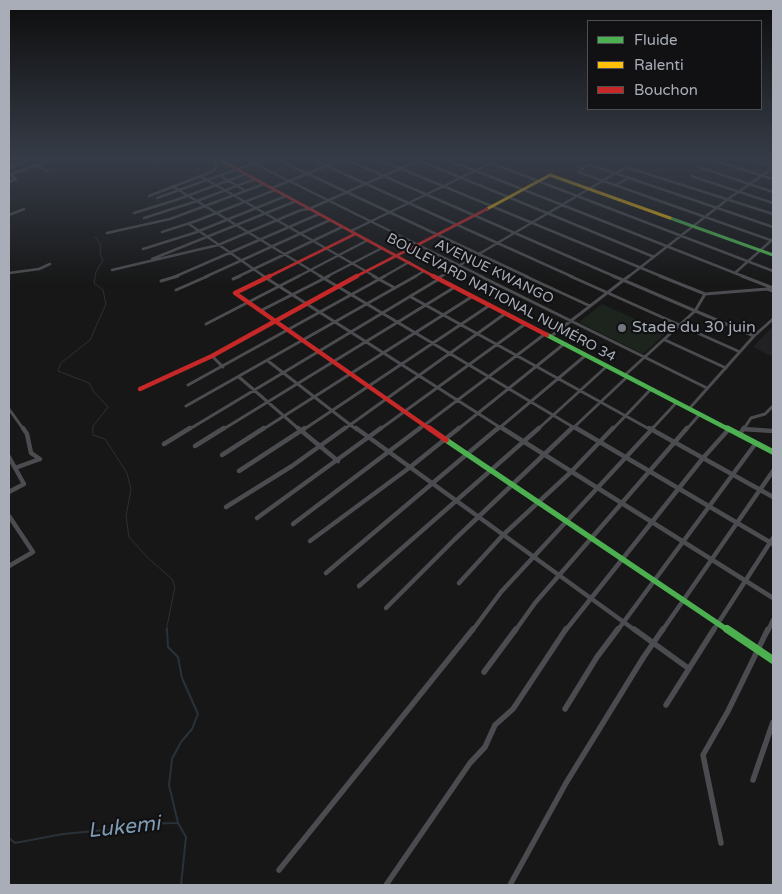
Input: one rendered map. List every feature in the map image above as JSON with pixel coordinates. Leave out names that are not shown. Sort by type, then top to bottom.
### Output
[{"type":"street","points":[[134,213],[170,202]]},
{"type":"street","points":[[144,218],[195,202]]},
{"type":"street","points":[[198,202],[468,366],[772,542],[688,668],[666,705]]},
{"type":"street","points":[[106,233],[170,219],[219,202]]},
{"type":"street","points":[[162,232],[189,224],[244,202],[395,288]]},
{"type":"street","points":[[143,249],[199,231],[272,202]]},
{"type":"street","points":[[146,262],[294,202]]},
{"type":"street","name":"BOULEVARD NATIONAL NUMÉRO 34","points":[[297,202],[525,324],[773,452]]},
{"type":"street","points":[[112,270],[218,245],[324,202]]},
{"type":"street","name":"AVENUE KWANGO","points":[[330,202],[707,388]]},
{"type":"street","points":[[366,202],[590,306]]},
{"type":"street","points":[[406,202],[740,352]]},
{"type":"street","points":[[412,202],[370,222],[326,248],[235,293],[467,455],[773,660]]},
{"type":"street","points":[[442,202],[754,336]]},
{"type":"street","points":[[480,202],[705,294],[773,289]]},
{"type":"street","points":[[140,389],[212,356],[366,271],[418,246],[499,202]]},
{"type":"street","points":[[519,202],[654,257]]},
{"type":"street","points":[[554,202],[736,272],[773,289]]},
{"type":"street","points":[[164,444],[567,202]]},
{"type":"street","points":[[591,202],[773,271]]},
{"type":"street","points":[[627,202],[773,255]]},
{"type":"street","points":[[663,202],[773,240]]},
{"type":"street","points":[[698,202],[773,227]]},
{"type":"street","points":[[294,524],[516,356],[571,321],[725,202]]},
{"type":"street","points":[[736,202],[773,214]]},
{"type":"street","points":[[269,203],[278,208]]},
{"type":"street","points":[[9,215],[24,209]]},
{"type":"street","points":[[161,281],[183,274],[319,214]]},
{"type":"street","points":[[176,290],[330,220]]},
{"type":"street","points":[[189,224],[266,278],[418,376],[773,598]]},
{"type":"street","points":[[233,279],[342,227]]},
{"type":"street","points":[[206,324],[368,240]]},
{"type":"street","points":[[736,272],[759,250],[773,240]]},
{"type":"street","points":[[260,311],[382,248]]},
{"type":"street","points":[[188,384],[224,367],[408,262]]},
{"type":"street","points":[[9,273],[39,269],[50,264]]},
{"type":"street","points":[[186,406],[303,341],[424,270]]},
{"type":"street","points":[[195,446],[455,287]]},
{"type":"street","points":[[386,608],[574,428],[643,357],[665,340],[695,311],[705,294]]},
{"type":"street","points":[[222,455],[383,352],[399,345],[414,333],[473,296]]},
{"type":"street","points":[[411,297],[773,497]]},
{"type":"street","points":[[239,471],[490,305]]},
{"type":"street","points":[[226,507],[275,477],[506,313]]},
{"type":"street","points":[[690,409],[754,336],[773,319]]},
{"type":"street","points":[[257,518],[525,324]]},
{"type":"street","points":[[665,340],[726,368]]},
{"type":"street","points":[[310,541],[409,468],[564,344]]},
{"type":"street","points":[[326,573],[501,427],[556,378],[586,355]]},
{"type":"street","points":[[212,356],[224,367]]},
{"type":"street","points":[[268,361],[409,468],[688,668]]},
{"type":"street","points":[[359,586],[492,471],[607,366]]},
{"type":"street","points":[[239,377],[253,391],[338,461]]},
{"type":"street","points":[[459,583],[503,535],[571,472],[651,389]]},
{"type":"street","points":[[279,870],[464,642],[501,592],[677,402]]},
{"type":"street","points":[[739,435],[751,418],[765,414],[773,406]]},
{"type":"street","points":[[9,409],[27,434],[31,453],[40,459],[15,468]]},
{"type":"street","points":[[484,672],[511,634],[560,575],[700,414]]},
{"type":"street","points":[[386,885],[470,764],[485,747],[495,725],[513,709],[563,633],[703,458],[729,429]]},
{"type":"street","points":[[743,429],[773,431]]},
{"type":"street","points":[[565,709],[597,657],[756,443]]},
{"type":"street","points":[[9,457],[24,484],[9,492]]},
{"type":"street","points":[[510,885],[566,783],[654,642],[773,471]]},
{"type":"street","points":[[9,516],[33,552],[9,566]]},
{"type":"street","points":[[721,843],[702,755],[728,711],[773,620]]},
{"type":"street","points":[[753,780],[773,722]]},
{"type":"shaded area","name":"Stade du 30 juin","points":[[602,304],[666,333],[643,354],[579,322]]},
{"type":"shaded area","points":[[773,326],[773,357],[753,347]]},
{"type":"waterway","points":[[95,237],[101,245],[100,254],[103,260],[96,272],[94,283],[103,290],[106,304],[90,340],[61,363],[58,371],[89,383],[94,392],[108,407],[93,426],[93,435],[105,439],[127,473],[131,489],[126,516],[129,537],[148,558],[172,579],[175,587],[166,631]]},
{"type":"waterway","points":[[167,629],[168,647],[178,657],[182,678],[198,714],[192,729],[181,742],[172,759],[169,785],[178,823],[186,837],[181,885]]},
{"type":"waterway","name":"Lukemi","points":[[9,838],[15,843],[63,834],[105,830],[132,824],[177,823]]},
{"type":"traffic: fast","points":[[670,218],[773,255]]},
{"type":"traffic: fast","points":[[547,335],[773,452]]},
{"type":"traffic: fast","points":[[446,440],[773,660]]},
{"type":"traffic: slow","points":[[487,209],[500,202]]},
{"type":"traffic: slow","points":[[625,202],[670,218]]},
{"type":"traffic: jam","points":[[296,202],[547,335]]},
{"type":"traffic: jam","points":[[140,389],[212,356],[391,257],[418,246],[487,209]]},
{"type":"traffic: jam","points":[[355,234],[235,293],[446,440]]},
{"type":"place","name":"Stade du 30 juin","points":[[622,328]]}]
